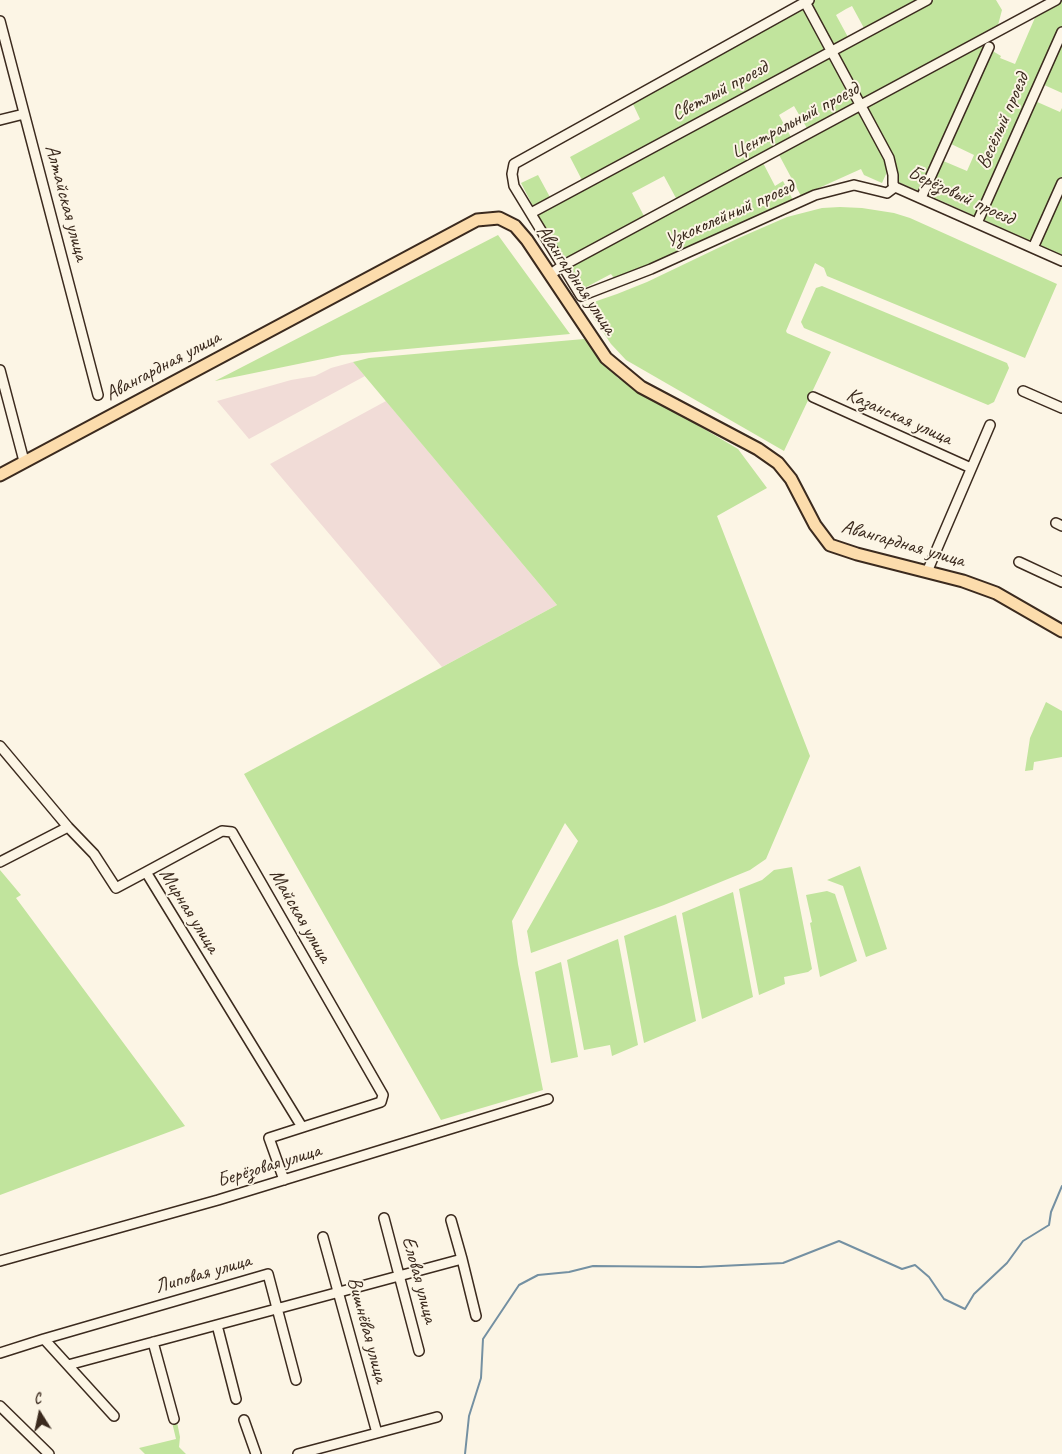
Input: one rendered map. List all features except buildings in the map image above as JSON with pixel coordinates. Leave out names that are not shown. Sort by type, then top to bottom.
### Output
[{"type":"main road","name":"Авангардная улица","points":[[0,475],[477,220],[499,218],[515,226],[527,240],[606,358],[641,387],[758,449],[778,463],[791,479],[815,525],[830,545],[857,554],[963,581],[996,593],[1062,632]]},
{"type":"street","name":"Светлый проезд","points":[[531,213],[927,0]]},
{"type":"street","name":"Центральный проезд","points":[[551,274],[562,266],[1056,0]]},
{"type":"street","name":"Берёзовый проезд","points":[[531,213],[514,186],[512,174],[514,164],[807,1],[831,51],[889,158],[895,188],[1062,261]]},
{"type":"street","name":"Алтайская улица","points":[[0,21],[98,395]]},
{"type":"street","name":"Весёлый проезд","points":[[977,223],[1062,32]]},
{"type":"street","points":[[921,198],[989,47]]},
{"type":"street","points":[[0,120],[24,114]]},
{"type":"street","points":[[1033,248],[1062,183]]},
{"type":"street","name":"Узкоколейный проезд","points":[[562,266],[581,296],[651,269],[815,195],[854,185],[887,193],[895,188]]},
{"type":"street","points":[[531,213],[562,266]]},
{"type":"street","points":[[0,370],[24,461]]},
{"type":"street","points":[[1023,390],[1062,408]]},
{"type":"street","name":"Казанская улица","points":[[812,398],[971,468]]},
{"type":"street","points":[[927,572],[990,425]]},
{"type":"street","points":[[1019,562],[1062,582]]},
{"type":"street","name":"Мирная улица","points":[[0,746],[68,827],[94,854],[116,888],[146,872],[302,1128]]},
{"type":"street","points":[[0,862],[68,827]]},
{"type":"street","name":"Майская улица","points":[[146,872],[222,831],[232,832],[383,1095],[381,1102],[302,1128]]},
{"type":"street","name":"Берёзовая улица","points":[[0,1261],[218,1200],[548,1099]]},
{"type":"street","points":[[284,1180],[269,1138],[302,1128]]},
{"type":"street","name":"Еловая улица","points":[[384,1218],[420,1351]]},
{"type":"street","points":[[451,1220],[476,1316]]},
{"type":"street","name":"Вишнёвая улица","points":[[323,1237],[377,1433]]},
{"type":"street","points":[[68,1365],[462,1259]]},
{"type":"street","name":"Липовая улица","points":[[44,1338],[268,1274],[296,1380]]},
{"type":"street","points":[[217,1325],[236,1399]]},
{"type":"street","points":[[0,1353],[44,1338],[114,1416]]},
{"type":"street","points":[[153,1342],[174,1419]]},
{"type":"street","points":[[0,1406],[49,1454]]},
{"type":"street","points":[[298,1454],[437,1417]]},
{"type":"street","points":[[244,1420],[256,1454]]},
{"type":"shaded area","points":[[353,362],[365,376],[249,439],[217,401],[291,380],[315,376],[331,368]]},
{"type":"shaded area","points":[[386,401],[557,605],[442,667],[270,464]]},
{"type":"green space","points":[[921,0],[865,30],[852,6],[846,9],[836,15],[849,39],[833,48],[811,6],[812,1]]},
{"type":"green space","points":[[933,0],[996,0],[1002,10],[997,29],[862,101],[835,52]]},
{"type":"green space","points":[[1062,0],[1062,26],[977,217],[926,194],[941,160],[967,171],[974,155],[949,143],[991,50],[1001,56],[1000,58],[1015,64],[1037,13]]},
{"type":"green space","points":[[801,7],[806,9],[828,50],[583,182],[570,157],[640,119],[632,102]]},
{"type":"green space","points":[[1062,40],[1062,93],[1042,84]]},
{"type":"green space","points":[[979,45],[985,48],[921,192],[896,181],[898,175],[894,161],[864,106]]},
{"type":"green space","points":[[830,55],[857,104],[808,130],[794,106],[779,115],[792,139],[677,200],[664,176],[632,193],[645,218],[563,262],[537,213]]},
{"type":"green space","points":[[1035,101],[1060,112],[1062,108],[1062,176],[1032,242],[982,219]]},
{"type":"green space","points":[[855,111],[861,113],[886,158],[890,171],[887,172],[882,183],[864,175],[861,169],[801,196],[778,153]]},
{"type":"green space","points":[[762,161],[775,186],[783,181],[793,200],[647,266],[614,278],[611,274],[579,291],[566,266]]},
{"type":"green space","points":[[538,175],[551,199],[534,208],[521,183]]},
{"type":"green space","points":[[1062,189],[1062,255],[1037,244]]},
{"type":"green space","points":[[840,207],[894,213],[910,218],[1057,284],[1025,358],[827,276],[824,268],[815,263],[786,331],[831,352],[784,451],[626,360],[611,344],[585,305],[647,282],[787,217],[822,208]]},
{"type":"green space","points":[[498,235],[570,334],[342,355],[215,381]]},
{"type":"green space","points":[[822,286],[1007,363],[1009,368],[994,402],[988,405],[804,328],[801,322],[816,288]]},
{"type":"green space","points":[[584,339],[618,378],[738,449],[767,488],[717,516],[810,756],[766,859],[750,870],[664,905],[531,953],[527,931],[578,841],[565,823],[512,921],[518,964],[543,1090],[441,1120],[244,774],[557,605],[353,362],[369,358]]},
{"type":"green space","points":[[1046,702],[1062,711],[1062,757],[1034,762],[1033,770],[1025,771],[1030,738]]},
{"type":"green space","points":[[860,866],[887,949],[866,957],[843,886],[827,880]]},
{"type":"green space","points":[[792,867],[812,969],[808,972],[784,977],[785,984],[759,995],[739,889],[762,880],[774,870]]},
{"type":"green space","points":[[0,870],[21,895],[16,898],[185,1126],[0,1195]]},
{"type":"green space","points":[[827,891],[835,894],[857,961],[820,977],[806,895]]},
{"type":"green space","points":[[733,892],[753,997],[702,1019],[682,913]]},
{"type":"green space","points":[[676,915],[696,1021],[644,1043],[624,936]]},
{"type":"green space","points":[[618,939],[638,1045],[612,1056],[610,1045],[584,1050],[567,960]]},
{"type":"green space","points":[[561,962],[578,1057],[551,1063],[535,972]]},
{"type":"green space","points":[[176,1417],[180,1437],[179,1447],[186,1454],[145,1454],[139,1448],[176,1439],[171,1418]]},
{"type":"waterway","points":[[465,1454],[469,1416],[481,1378],[483,1339],[519,1285],[538,1275],[569,1272],[593,1266],[700,1267],[783,1263],[839,1241],[902,1269],[915,1265],[929,1277],[944,1299],[965,1309],[974,1294],[1007,1263],[1023,1241],[1049,1225],[1051,1212],[1062,1186]]}]
